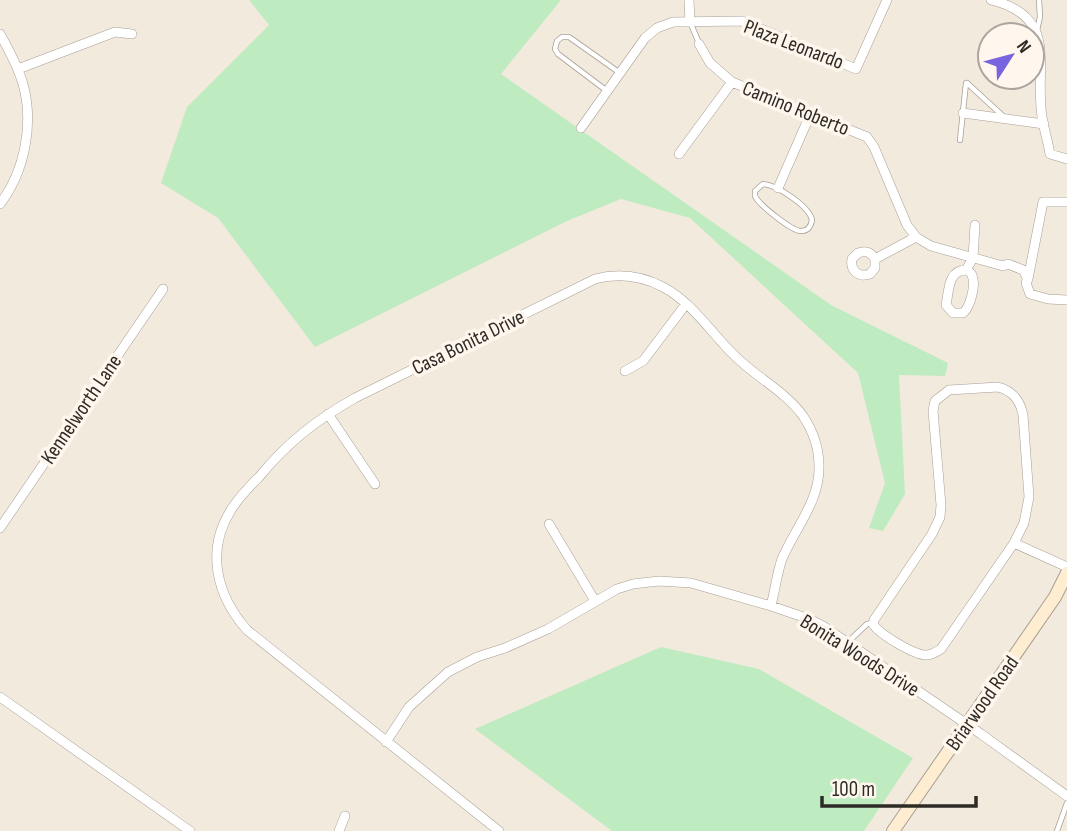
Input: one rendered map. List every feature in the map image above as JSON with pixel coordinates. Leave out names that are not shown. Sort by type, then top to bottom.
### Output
[{"type":"main road","name":"Briarwood Road","points":[[893,831],[1055,597],[1067,570]]},
{"type":"street","points":[[689,0],[690,22]]},
{"type":"street","name":"Plaza Leonardo","points":[[581,128],[650,33],[657,28],[673,22],[742,21],[856,69],[887,0]]},
{"type":"street","points":[[991,0],[1019,10],[1030,21]]},
{"type":"street","points":[[18,69],[115,32],[132,34]]},
{"type":"street","points":[[0,34],[18,69],[27,111],[26,141],[18,170],[0,204]]},
{"type":"street","name":"Camino Roberto","points":[[699,44],[710,63],[732,82],[867,137],[874,147],[907,225],[916,237]]},
{"type":"street","points":[[679,154],[732,82]]},
{"type":"street","points":[[1041,91],[1042,116],[1051,154],[1067,159]]},
{"type":"street","points":[[963,113],[1044,124]]},
{"type":"street","points":[[778,188],[810,115]]},
{"type":"street","points":[[1067,202],[1042,202],[1026,283],[1030,294],[1067,300]]},
{"type":"street","points":[[966,270],[973,258],[975,225]]},
{"type":"street","points":[[875,259],[916,237],[931,246],[1003,266],[1008,264],[1023,270],[1028,279]]},
{"type":"street","points":[[966,270],[974,280],[969,308],[963,313],[953,313],[946,305],[952,278],[956,272],[966,270]]},
{"type":"street","name":"Casa Bonita Drive","points":[[499,831],[247,630],[226,600],[218,577],[217,552],[226,518],[278,454],[303,432],[355,398],[596,279],[617,276],[640,278],[661,286],[686,304],[736,358],[793,405],[807,424],[816,446],[819,468],[814,500],[781,561],[771,606]]},
{"type":"street","name":"Kennelworth Lane","points":[[0,528],[163,289]]},
{"type":"street","points":[[625,371],[643,361],[686,304]]},
{"type":"street","points":[[998,387],[1011,392],[1021,405],[1023,415],[1029,497],[1024,523],[1014,543],[937,652],[919,654],[878,631],[873,623],[932,534],[940,517],[933,411],[935,401],[949,390],[998,387]]},
{"type":"street","points":[[328,414],[375,484]]},
{"type":"street","points":[[549,524],[595,601]]},
{"type":"street","points":[[1014,543],[1067,570]]},
{"type":"street","name":"Bonita Woods Drive","points":[[386,743],[409,707],[448,672],[477,657],[548,629],[595,601],[633,584],[659,581],[691,583],[809,619],[848,642],[1067,796]]},
{"type":"street","points":[[0,697],[190,831]]},
{"type":"street","points":[[339,831],[345,816]]},
{"type":"lane","points":[[1039,0],[1039,21]]},
{"type":"lane","name":"Camino Roberto","points":[[690,22],[699,44]]},
{"type":"lane","points":[[607,92],[558,54],[555,49],[557,41],[562,37],[569,37],[620,73]]},
{"type":"lane","points":[[960,140],[966,82],[1007,119]]},
{"type":"lane","points":[[763,184],[778,188],[810,213],[812,223],[808,229],[797,230],[756,201],[755,191],[763,184]]},
{"type":"lane","points":[[848,642],[867,624],[873,623]]},
{"type":"lane","points":[[1057,831],[1067,803]]},
{"type":"green space","points":[[249,0],[561,0],[501,74],[831,305],[948,363],[945,376],[899,375],[905,494],[883,531],[869,528],[885,483],[858,373],[690,218],[621,199],[567,221],[315,347],[218,218],[161,183],[187,107],[269,25]]},
{"type":"green space","points":[[661,647],[759,669],[913,758],[864,831],[612,831],[475,729]]}]
